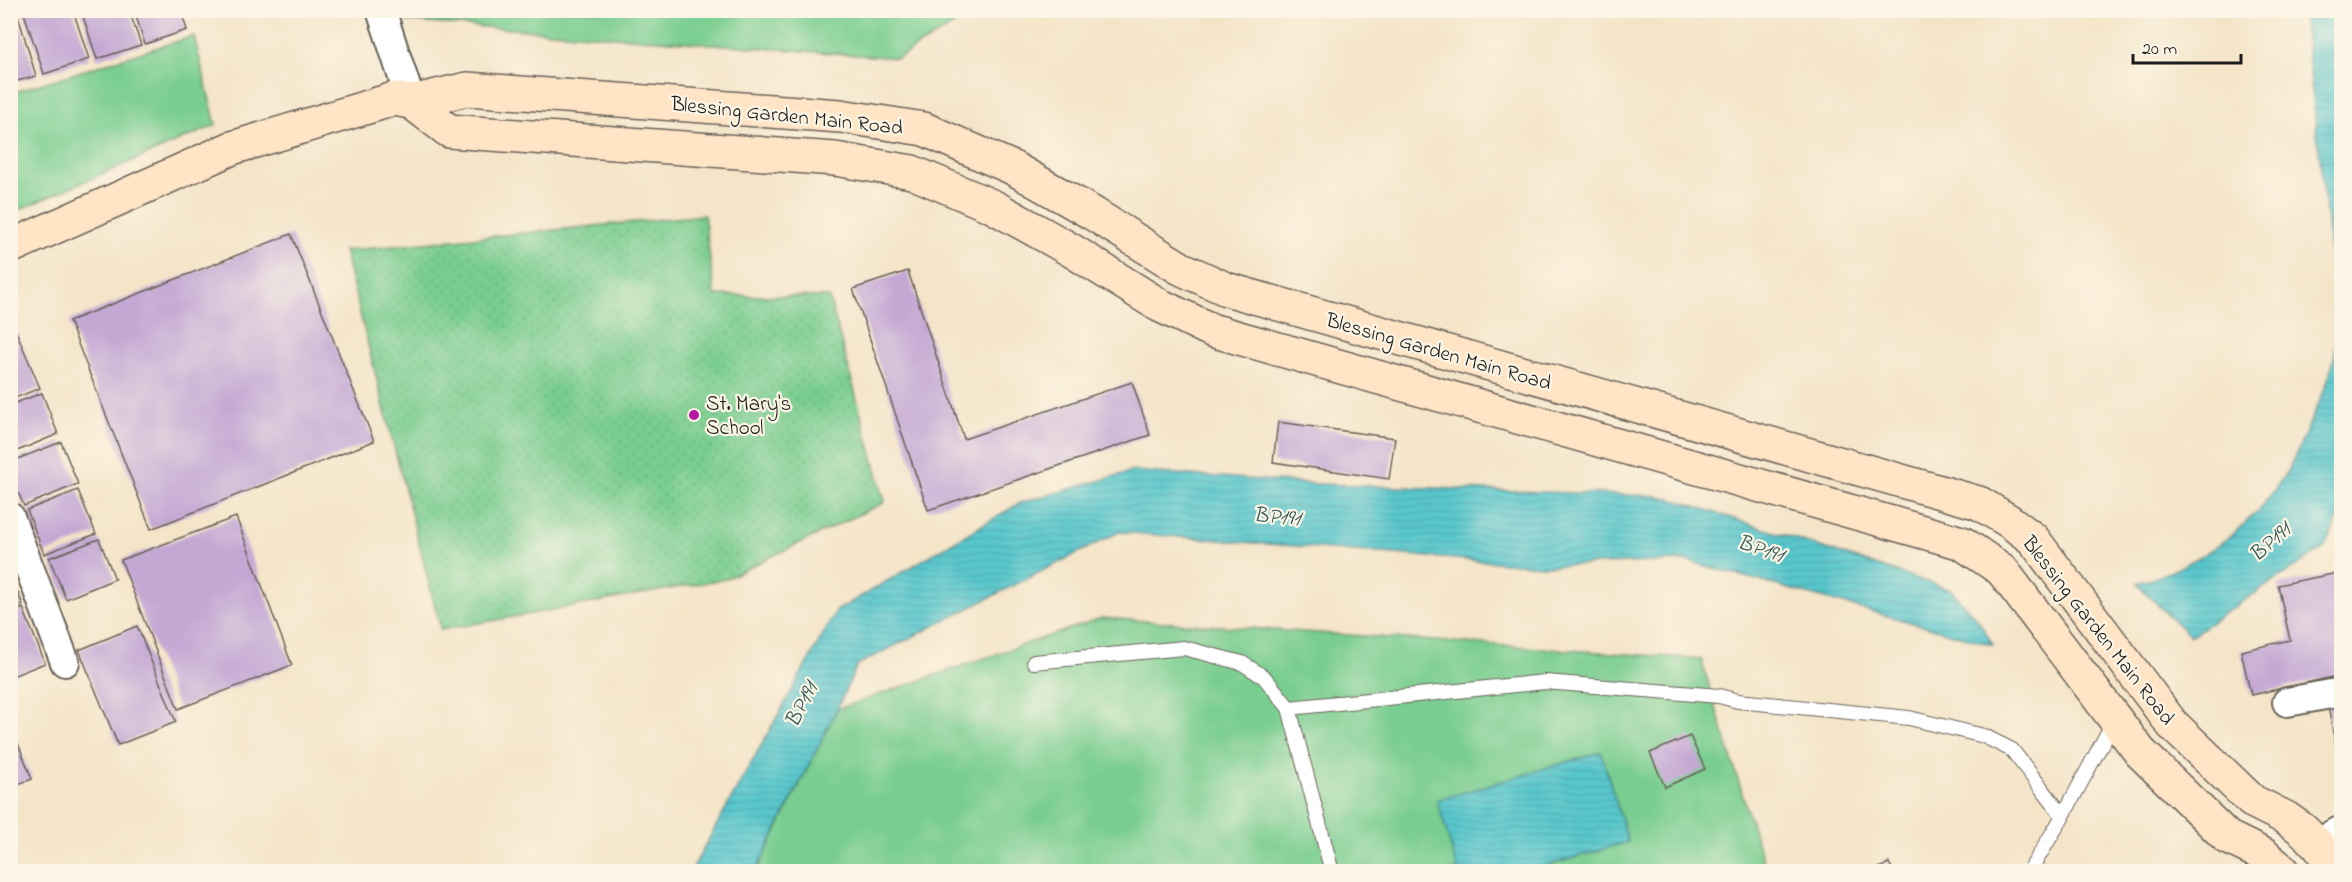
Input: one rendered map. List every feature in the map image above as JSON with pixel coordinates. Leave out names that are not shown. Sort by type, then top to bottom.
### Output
[{"type":"main road","name":"Blessing Garden Main Road","points":[[10,248],[232,148],[394,99],[411,102],[467,89],[840,116],[924,129],[1013,168],[1092,213],[1180,268],[1226,290],[1979,503],[2033,539],[2172,724],[2252,801],[2286,818],[2303,830],[2319,846],[2336,872]]},
{"type":"main road","name":"Blessing Garden Main Road","points":[[411,102],[449,131],[835,159],[912,172],[994,207],[1071,250],[1159,306],[1210,330],[1962,543],[2002,570],[2140,752],[2227,837],[2264,855],[2284,872]]},
{"type":"street","points":[[381,10],[411,102]]},
{"type":"street","points":[[10,517],[64,662]]},
{"type":"street","points":[[2287,702],[2342,692]]},
{"type":"lane","points":[[1034,662],[1184,648],[1242,663],[1264,677],[1288,708],[1332,872]]},
{"type":"lane","points":[[1288,708],[1545,682],[1719,696],[1738,701],[1909,718],[1984,736],[2012,750],[2063,816]]},
{"type":"lane","points":[[2029,872],[2063,816],[2115,719]]},
{"type":"green space","points":[[402,10],[977,11],[898,58],[404,21]]},
{"type":"green space","points":[[194,36],[216,125],[11,213],[11,93]]},
{"type":"green space","points":[[704,215],[715,295],[829,297],[885,502],[725,579],[441,630],[344,251]]},
{"type":"green space","points":[[1101,618],[1701,659],[1766,871],[756,872],[837,709]]},
{"type":"water","name":"BP191","points":[[2303,11],[2341,11],[2341,513],[2324,548],[2190,636],[2137,584],[2180,567],[2220,544],[2255,513],[2270,496],[2288,470],[2300,446],[2323,394],[2335,352],[2336,301]]},
{"type":"water","name":"BP191","points":[[1133,471],[1318,484],[1657,496],[1686,503],[1951,590],[1980,623],[1993,645],[1687,561],[1543,566],[1119,532],[857,665],[756,871],[691,871],[836,611],[1020,503]]},
{"type":"water","points":[[1601,752],[1628,842],[1529,871],[1458,871],[1437,800]]},
{"type":"building","points":[[23,10],[73,10],[89,59],[44,74]]},
{"type":"building","points":[[81,10],[129,10],[141,45],[97,59]]},
{"type":"building","points":[[134,10],[181,10],[187,30],[145,44]]},
{"type":"building","points":[[17,12],[36,76],[10,83],[10,14]]},
{"type":"building","points":[[291,234],[374,441],[151,529],[69,321]]},
{"type":"building","points":[[908,271],[964,439],[1132,382],[1150,435],[928,510],[853,289]]},
{"type":"building","points":[[10,317],[40,388],[10,400]]},
{"type":"building","points":[[42,393],[58,434],[10,454],[10,405]]},
{"type":"building","points":[[1278,422],[1395,438],[1389,479],[1273,462]]},
{"type":"building","points":[[61,442],[78,484],[24,506],[10,473],[10,462]]},
{"type":"building","points":[[78,490],[96,534],[44,554],[27,510]]},
{"type":"building","points":[[236,517],[292,665],[178,709],[121,560]]},
{"type":"building","points":[[99,539],[115,579],[66,599],[49,558]]},
{"type":"building","points":[[2342,572],[2342,675],[2251,695],[2241,651],[2290,640],[2278,585]]},
{"type":"building","points":[[10,574],[23,605],[10,610]]},
{"type":"building","points":[[23,608],[45,663],[10,677],[10,613]]},
{"type":"building","points":[[137,626],[176,722],[118,745],[79,650]]},
{"type":"building","points":[[2342,698],[2342,769],[2340,769],[2327,701]]},
{"type":"building","points":[[10,723],[32,779],[10,787]]},
{"type":"building","points":[[1690,736],[1705,769],[1665,787],[1650,753]]},
{"type":"building","points":[[1889,863],[1894,872],[1871,872]]},
{"type":"place","name":"St. Mary's School","points":[[694,415]]}]
